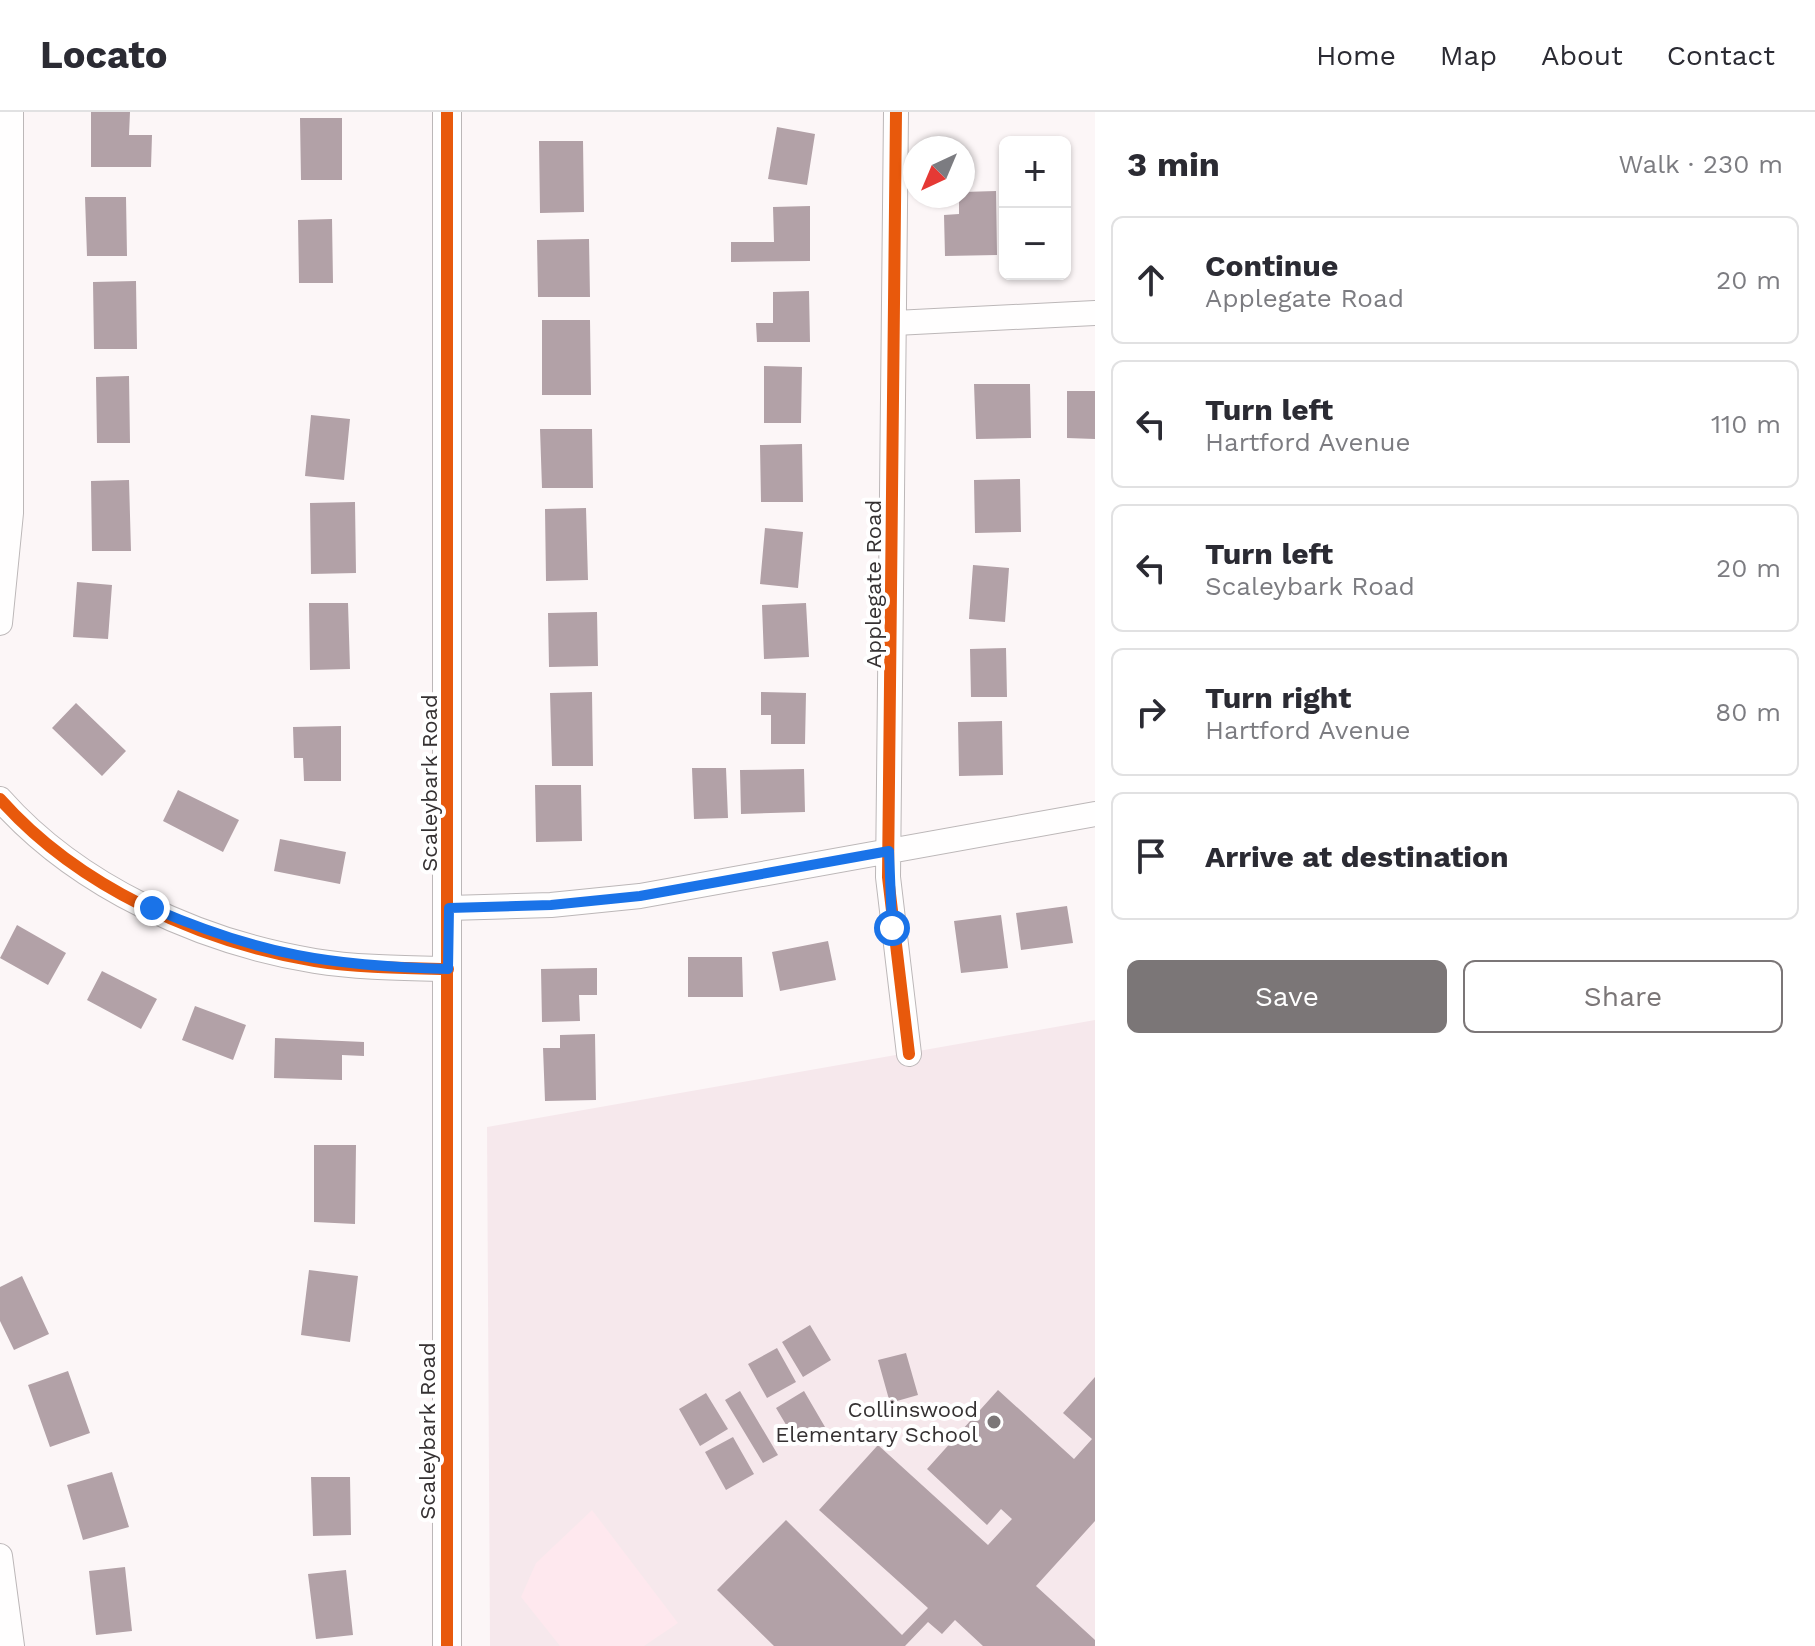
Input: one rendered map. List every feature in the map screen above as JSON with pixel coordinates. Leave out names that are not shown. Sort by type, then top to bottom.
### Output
[{"type":"street","points":[[0,623],[11,513],[11,112]]},
{"type":"street","name":"Scaleybark Road","points":[[447,112],[447,1646]]},
{"type":"street","name":"Applegate Road","points":[[896,112],[889,851],[892,928],[909,1054]]},
{"type":"street","points":[[895,323],[1095,313]]},
{"type":"street","points":[[0,799],[60,854],[97,880],[210,933],[313,961],[360,967],[448,969]]},
{"type":"street","points":[[449,908],[551,905],[640,896],[1095,814]]},
{"type":"street","points":[[0,1556],[12,1646]]},
{"type":"shaded area","points":[[1095,1020],[1095,1646],[490,1646],[487,1127]]},
{"type":"shaded area","points":[[592,1510],[678,1623],[644,1646],[560,1646],[521,1597],[536,1563]]},
{"type":"building","points":[[91,112],[130,112],[129,135],[152,135],[151,167],[91,167]]},
{"type":"building","points":[[300,118],[342,118],[342,180],[301,180]]},
{"type":"building","points":[[777,127],[815,134],[807,185],[768,179]]},
{"type":"building","points":[[539,141],[583,141],[584,212],[540,213]]},
{"type":"building","points":[[996,191],[997,255],[945,256],[944,215],[959,214],[959,208],[975,208],[975,192]]},
{"type":"building","points":[[85,197],[126,197],[127,256],[87,256]]},
{"type":"building","points":[[810,206],[810,261],[731,262],[731,242],[774,242],[773,207]]},
{"type":"building","points":[[332,219],[333,283],[299,283],[298,220]]},
{"type":"building","points":[[589,239],[590,297],[538,297],[537,240]]},
{"type":"building","points":[[136,281],[137,349],[94,349],[93,282]]},
{"type":"building","points":[[809,291],[810,342],[757,342],[756,323],[773,323],[773,292]]},
{"type":"building","points":[[542,320],[590,320],[591,395],[542,395]]},
{"type":"building","points":[[764,366],[802,367],[801,423],[764,423]]},
{"type":"building","points":[[129,376],[130,443],[97,443],[96,377]]},
{"type":"building","points":[[974,384],[1030,384],[1031,438],[976,439]]},
{"type":"building","points":[[1067,391],[1095,391],[1095,439],[1067,438]]},
{"type":"building","points":[[311,415],[350,419],[344,480],[305,476]]},
{"type":"building","points":[[540,429],[592,429],[593,488],[542,488]]},
{"type":"building","points":[[802,444],[803,502],[761,502],[760,445]]},
{"type":"building","points":[[1020,479],[1021,532],[975,533],[974,480]]},
{"type":"building","points":[[129,480],[131,551],[92,551],[91,481]]},
{"type":"building","points":[[355,502],[356,573],[311,574],[310,503]]},
{"type":"building","points":[[586,508],[588,580],[546,581],[545,509]]},
{"type":"building","points":[[765,528],[803,532],[798,588],[760,584]]},
{"type":"building","points":[[973,565],[1009,568],[1005,622],[969,619]]},
{"type":"building","points":[[77,582],[112,585],[108,639],[73,637]]},
{"type":"building","points":[[309,603],[348,603],[350,669],[310,670]]},
{"type":"building","points":[[806,603],[809,657],[764,659],[762,605]]},
{"type":"building","points":[[597,612],[598,666],[549,667],[548,613]]},
{"type":"building","points":[[1006,648],[1007,697],[971,697],[970,649]]},
{"type":"building","points":[[592,692],[593,766],[552,766],[550,693]]},
{"type":"building","points":[[761,692],[806,693],[805,744],[771,744],[771,715],[761,715]]},
{"type":"building","points":[[76,703],[126,751],[102,776],[52,728]]},
{"type":"building","points":[[1002,721],[1003,775],[959,776],[958,722]]},
{"type":"building","points":[[341,726],[341,781],[304,781],[303,758],[294,758],[293,727]]},
{"type":"building","points":[[692,768],[726,768],[728,818],[694,819]]},
{"type":"building","points":[[804,769],[805,812],[741,814],[740,770]]},
{"type":"building","points":[[535,785],[581,785],[582,841],[536,842]]},
{"type":"building","points":[[178,790],[239,820],[223,852],[163,821]]},
{"type":"building","points":[[280,839],[346,852],[340,884],[274,871]]},
{"type":"building","points":[[1067,906],[1073,943],[1021,950],[1016,913]]},
{"type":"building","points":[[1001,915],[1008,968],[961,973],[954,921]]},
{"type":"building","points":[[17,925],[66,953],[48,985],[0,958]]},
{"type":"building","points":[[828,941],[836,980],[780,991],[772,952]]},
{"type":"building","points":[[688,957],[742,957],[743,997],[688,997]]},
{"type":"building","points":[[597,968],[597,995],[579,995],[580,1021],[542,1022],[541,969]]},
{"type":"building","points":[[102,971],[157,999],[141,1029],[87,1000]]},
{"type":"building","points":[[195,1006],[246,1025],[233,1060],[182,1040]]},
{"type":"building","points":[[595,1034],[596,1100],[545,1101],[543,1048],[560,1048],[560,1035]]},
{"type":"building","points":[[275,1038],[364,1042],[364,1056],[342,1055],[342,1080],[274,1078]]},
{"type":"building","points":[[314,1145],[356,1145],[355,1224],[314,1222]]},
{"type":"building","points":[[309,1270],[358,1276],[350,1342],[301,1335]]},
{"type":"building","points":[[22,1276],[49,1334],[14,1350],[0,1321],[0,1287]]},
{"type":"building","points":[[810,1325],[831,1360],[803,1377],[782,1342]]},
{"type":"building","points":[[777,1348],[796,1382],[767,1398],[748,1364]]},
{"type":"building","points":[[906,1353],[918,1395],[890,1403],[878,1360]]},
{"type":"building","points":[[68,1371],[90,1433],[50,1447],[28,1385]]},
{"type":"building","points":[[1095,1377],[1095,1521],[1036,1586],[1095,1640],[1095,1646],[983,1646],[955,1620],[942,1634],[928,1622],[905,1646],[774,1646],[717,1590],[786,1520],[902,1635],[928,1608],[819,1510],[878,1445],[988,1545],[1012,1519],[1001,1509],[987,1525],[927,1469],[998,1390],[1074,1459],[1092,1439],[1063,1413]]},
{"type":"building","points":[[740,1391],[778,1455],[763,1463],[725,1400]]},
{"type":"building","points":[[804,1391],[825,1427],[797,1443],[776,1408]]},
{"type":"building","points":[[706,1393],[728,1429],[700,1446],[679,1409]]},
{"type":"building","points":[[733,1437],[754,1474],[726,1490],[705,1452]]},
{"type":"building","points":[[112,1472],[129,1527],[83,1540],[67,1485]]},
{"type":"building","points":[[311,1477],[350,1477],[351,1535],[313,1536]]},
{"type":"building","points":[[125,1567],[132,1631],[96,1635],[89,1571]]},
{"type":"building","points":[[346,1570],[353,1635],[316,1639],[308,1574]]},
{"type":"cycle path","points":[[447,112],[447,1646]]},
{"type":"cycle path","points":[[896,112],[888,877],[909,1054]]},
{"type":"cycle path","points":[[0,799],[66,859],[104,884],[185,925],[228,940],[315,961],[448,969]]},
{"type":"place","name":"Collinswood Elementary School","points":[[994,1422]]},
{"type":"route","points":[[152,908],[210,933],[313,961],[360,967],[448,969],[449,908],[551,905],[640,896],[889,851],[892,928]]}]
